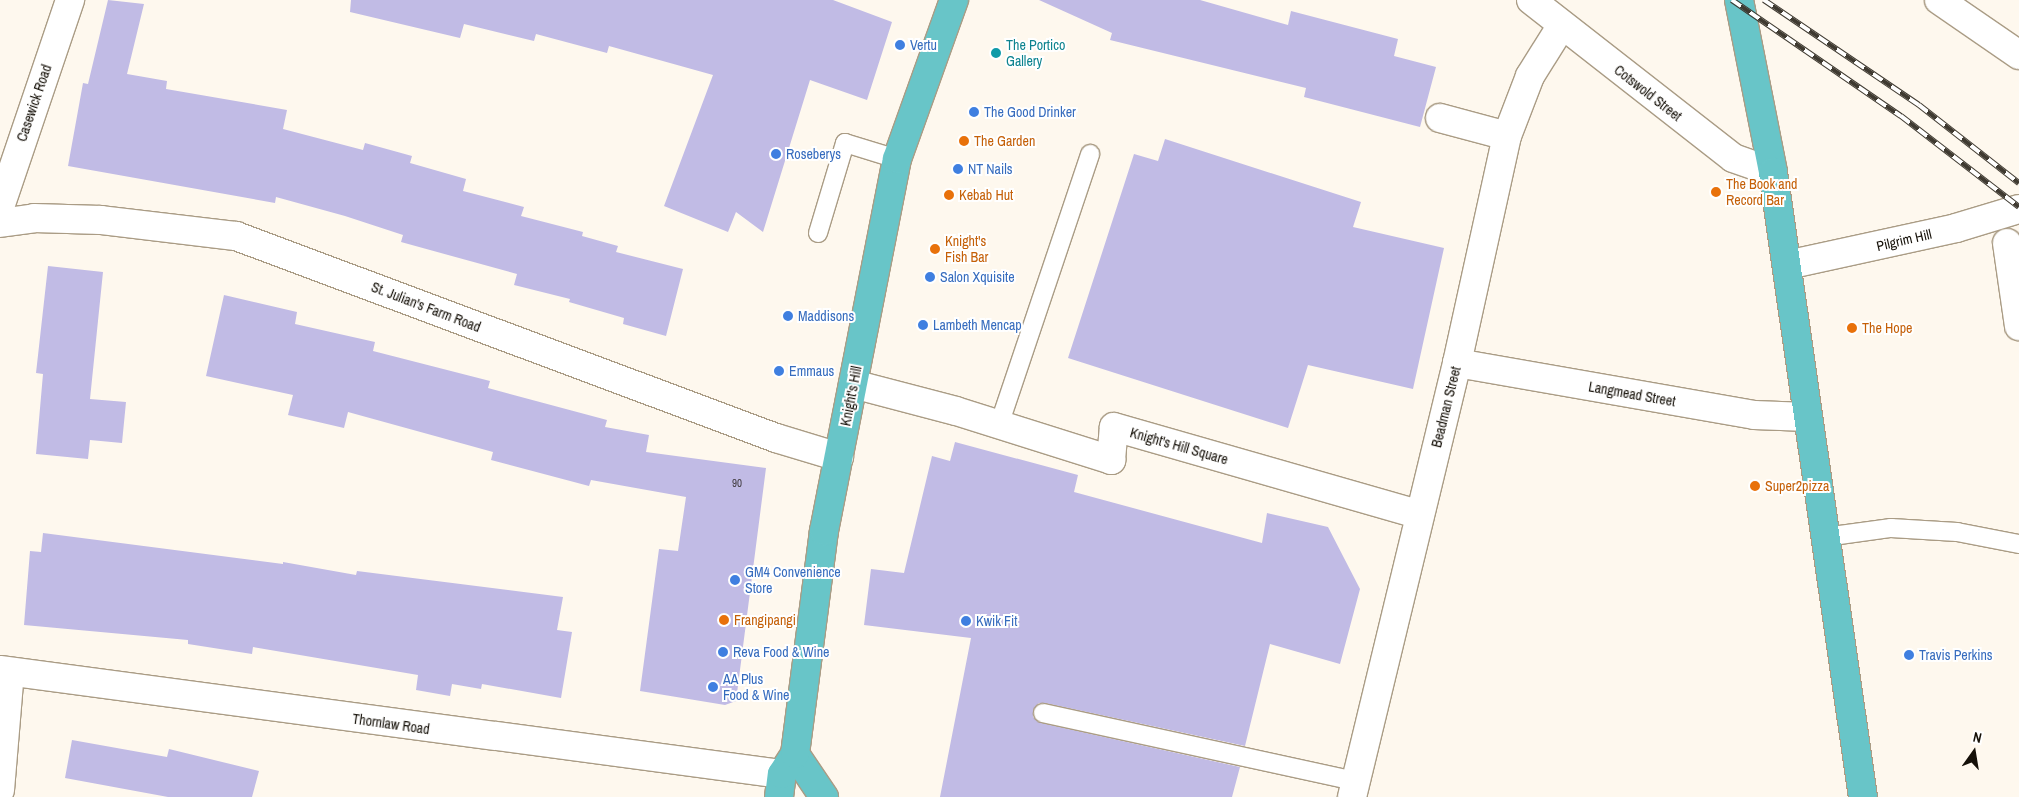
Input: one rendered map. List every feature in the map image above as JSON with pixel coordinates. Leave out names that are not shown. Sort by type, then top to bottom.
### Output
[{"type":"main road","name":"Knight's Hill","points":[[786,775],[824,531],[897,159],[954,0]]},
{"type":"main road","points":[[1739,0],[1773,172],[1863,797]]},
{"type":"main road","points":[[786,775],[824,797]]},
{"type":"street","name":"Casewick Road","points":[[0,208],[70,0]]},
{"type":"street","name":"Cotswold Street","points":[[1531,0],[1733,158],[1773,172]]},
{"type":"street","points":[[1939,0],[2019,55]]},
{"type":"street","name":"Beadman Street","points":[[1354,789],[1457,363],[1507,136],[1530,76],[1562,25]]},
{"type":"street","points":[[1440,118],[1507,136]]},
{"type":"street","points":[[2010,212],[2019,326]]},
{"type":"street","name":"Pilgrim Hill","points":[[1787,266],[2010,212]]},
{"type":"street","name":"St. Julian's Farm Road","points":[[0,223],[34,218],[111,220],[236,236],[776,438],[839,457]]},
{"type":"street","name":"Langmead Street","points":[[1457,363],[1754,415],[1808,417]]},
{"type":"street","name":"Knight's Hill Square","points":[[853,384],[999,425],[1111,460],[1114,427],[1420,515]]},
{"type":"street","points":[[0,790],[5,671]]},
{"type":"street","name":"Thornlaw Road","points":[[5,671],[786,775]]},
{"type":"lane","points":[[818,233],[845,143],[897,159]]},
{"type":"lane","points":[[999,425],[1090,154]]},
{"type":"lane","points":[[1825,537],[1899,528],[1957,532],[2019,544]]},
{"type":"lane","points":[[1043,713],[1354,789]]},
{"type":"building","points":[[108,0],[144,4],[127,74],[167,81],[166,89],[287,110],[283,129],[363,150],[365,143],[412,156],[410,163],[466,179],[463,191],[524,207],[521,216],[583,232],[582,236],[618,246],[616,252],[683,269],[666,336],[623,324],[624,318],[569,302],[570,299],[514,285],[517,274],[401,242],[403,235],[345,216],[276,197],[275,203],[68,166],[83,83],[88,84]]},
{"type":"building","points":[[351,0],[833,0],[892,22],[867,100],[810,80],[763,232],[736,212],[728,232],[664,206],[713,75],[609,46],[607,53],[536,34],[534,41],[464,24],[460,38],[350,12]]},
{"type":"building","points":[[1039,0],[1200,0],[1288,25],[1291,11],[1398,39],[1394,56],[1436,67],[1420,127],[1304,97],[1306,88],[1110,40],[1112,33]]},
{"type":"building","points":[[1165,139],[1361,202],[1353,227],[1444,248],[1413,389],[1308,365],[1288,428],[1068,358],[1134,154],[1158,161]]},
{"type":"building","points":[[48,266],[103,272],[90,399],[126,402],[122,443],[90,440],[88,459],[36,454],[43,374],[36,373]]},
{"type":"building","points":[[224,295],[297,312],[295,324],[375,342],[373,351],[490,381],[488,388],[607,420],[605,427],[649,435],[646,452],[766,468],[736,701],[725,705],[640,691],[659,549],[678,551],[686,497],[591,480],[589,486],[491,460],[493,452],[348,412],[344,428],[288,415],[293,395],[206,376]]},
{"type":"building","points":[[955,442],[1078,475],[1074,492],[1262,543],[1267,513],[1328,527],[1360,589],[1340,664],[1270,644],[1245,746],[1045,703],[1039,703],[1033,710],[1033,717],[1041,723],[1240,767],[1232,797],[940,797],[971,638],[864,625],[871,569],[904,573],[932,456],[950,461]]},
{"type":"building","points":[[43,533],[283,564],[283,562],[356,575],[357,571],[563,597],[557,630],[572,632],[561,698],[482,684],[481,689],[452,684],[450,696],[416,690],[418,675],[253,647],[252,654],[188,644],[188,640],[24,625],[30,551],[41,552]]},
{"type":"building","points":[[72,740],[167,757],[169,749],[259,771],[252,797],[168,797],[65,778]]},
{"type":"railway","points":[[1732,0],[1901,116],[2019,207]]},
{"type":"railway","points":[[1764,0],[1919,105],[2019,183]]},
{"type":"place","name":"Vertu","points":[[900,45]]},
{"type":"place","name":"The Portico Gallery","points":[[996,53]]},
{"type":"place","name":"The Good Drinker","points":[[974,112]]},
{"type":"place","name":"The Garden","points":[[964,141]]},
{"type":"place","name":"Roseberys","points":[[776,154]]},
{"type":"place","name":"NT Nails","points":[[958,169]]},
{"type":"place","name":"The Book and Record Bar","points":[[1716,192]]},
{"type":"place","name":"Kebab Hut","points":[[949,195]]},
{"type":"place","name":"Knight's Fish Bar","points":[[935,249]]},
{"type":"place","name":"Salon Xquisite","points":[[930,277]]},
{"type":"place","name":"Maddisons","points":[[788,316]]},
{"type":"place","name":"Lambeth Mencap","points":[[923,325]]},
{"type":"place","name":"The Hope","points":[[1852,328]]},
{"type":"place","name":"Emmaus","points":[[779,371]]},
{"type":"place","name":"Super2pizza","points":[[1755,486]]},
{"type":"place","name":"GM4 Convenience Store","points":[[735,580]]},
{"type":"place","name":"Frangipangi","points":[[724,620]]},
{"type":"place","name":"Kwik Fit","points":[[966,621]]},
{"type":"place","name":"Reva Food & Wine","points":[[723,652]]},
{"type":"place","name":"Travis Perkins","points":[[1909,655]]},
{"type":"place","name":"AA Plus Food & Wine","points":[[713,687]]}]
